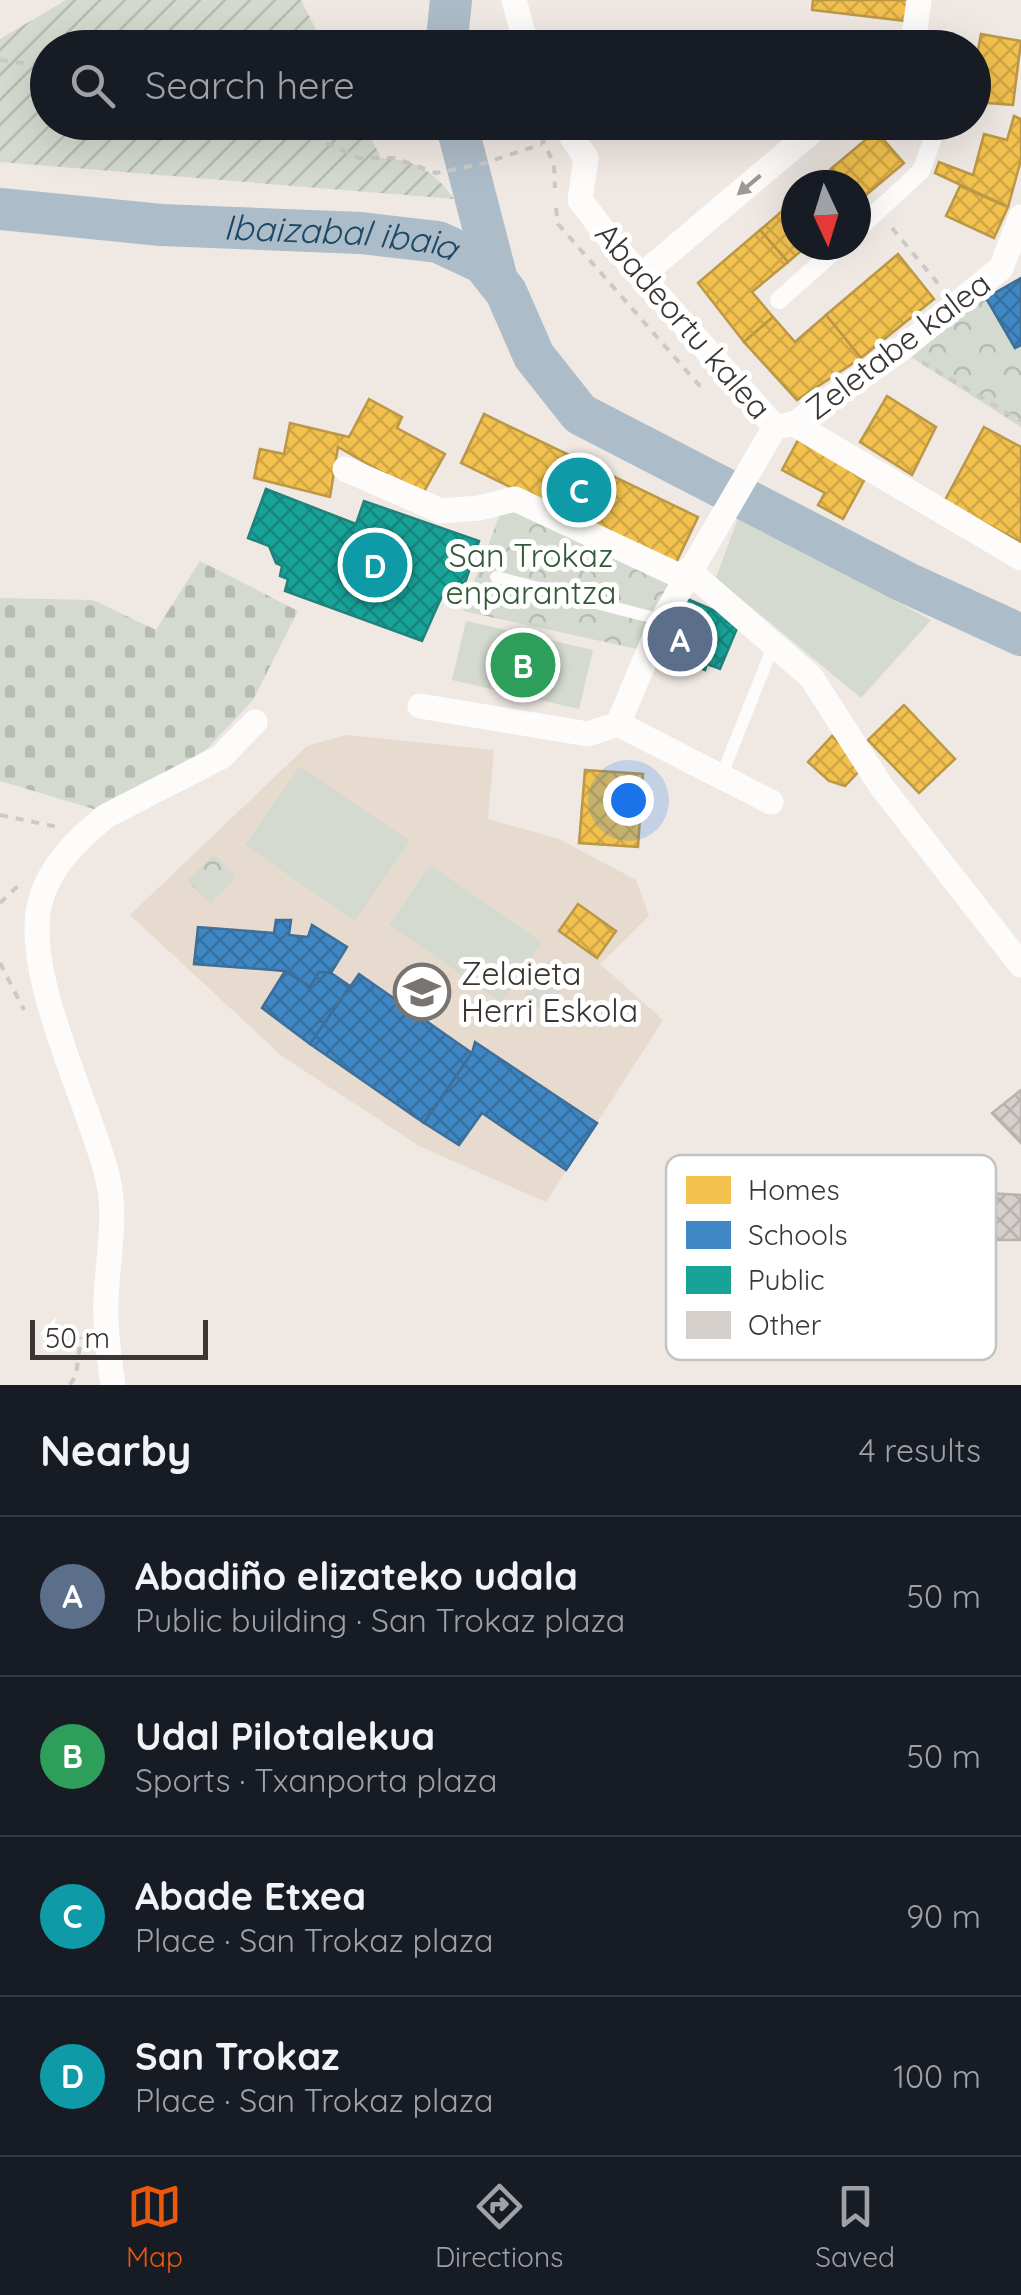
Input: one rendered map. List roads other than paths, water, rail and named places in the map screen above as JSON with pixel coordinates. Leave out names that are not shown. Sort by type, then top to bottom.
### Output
[{"type":"street","points":[[514,0],[522,30]]},
{"type":"street","points":[[914,30],[919,0]]},
{"type":"street","name":"Abadeortu kalea","points":[[574,140],[586,158],[580,200],[641,276],[784,426]]},
{"type":"street","points":[[641,276],[802,140]]},
{"type":"street","points":[[871,218],[921,171],[935,140]]},
{"type":"street","name":"Zeletabe kalea","points":[[618,724],[662,620],[755,457],[784,426],[900,350],[1011,264],[1021,216]]},
{"type":"street","points":[[779,300],[823,260]]},
{"type":"street","name":"Zeletabe kalea","points":[[784,426],[1021,558]]},
{"type":"street","points":[[345,469],[441,511],[480,508],[515,499],[686,574],[811,677],[881,786],[1021,966]]},
{"type":"street","points":[[420,706],[588,734],[618,724],[771,802]]},
{"type":"street","points":[[113,1385],[106,1304],[112,1214],[108,1180],[51,1006],[36,926],[40,902],[63,856],[106,816],[220,757],[255,722]]},
{"type":"lane","points":[[496,577],[662,620]]},
{"type":"lane","points":[[721,777],[774,644]]},
{"type":"waterway","points":[[448,30],[451,0]]},
{"type":"waterway","points":[[461,140],[497,280]]},
{"type":"waterway","name":"Ibaizabal ibaia","points":[[0,209],[161,225],[361,233],[438,242],[483,263],[506,292],[534,356],[580,414],[905,582],[1021,635]]},
{"type":"place","name":"Abade Etxea","points":[[579,490]]},
{"type":"place","name":"San Trokaz","points":[[375,565]]},
{"type":"place","name":"Abadiño elizateko udala","points":[[680,639]]},
{"type":"place","name":"Udal Pilotalekua","points":[[523,665]]},
{"type":"place","name":"Zelaieta Herri Eskola","points":[[422,992]]},
{"type":"park label","name":"San Trokaz enparantza","points":[[531,574]]}]
